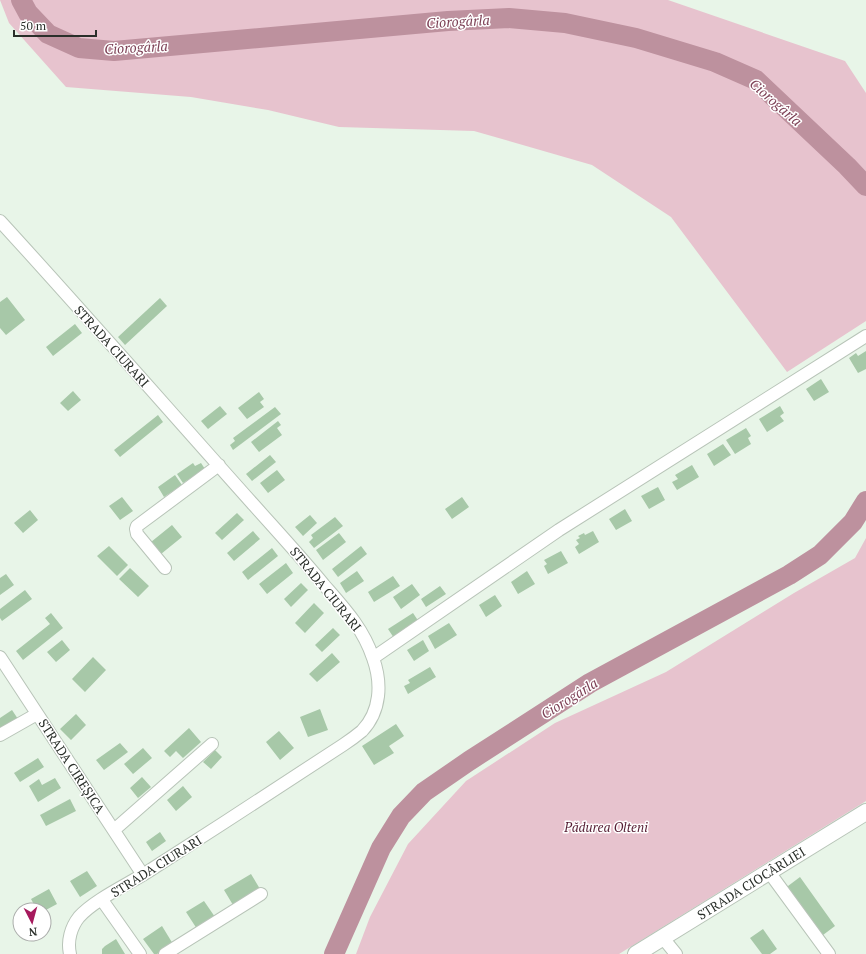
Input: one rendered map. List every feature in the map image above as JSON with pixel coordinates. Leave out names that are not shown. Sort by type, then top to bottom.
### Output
[{"type":"street","name":"STRADA CIURARI","points":[[0,221],[306,563],[355,622],[366,641],[373,658],[379,692],[372,717],[362,731],[343,745],[143,875],[89,908],[75,923],[69,939],[70,954]]},
{"type":"street","points":[[373,658],[559,530],[866,336]]},
{"type":"street","points":[[165,568],[137,534],[137,526],[219,465]]},
{"type":"street","name":"STRADA CIREȘICA","points":[[0,656],[143,875]]},
{"type":"street","points":[[0,735],[37,714]]},
{"type":"street","points":[[114,830],[212,744]]},
{"type":"street","name":"STRADA CIOCÂRLIEI","points":[[636,954],[866,812]]},
{"type":"street","points":[[769,872],[829,954]]},
{"type":"street","points":[[165,954],[261,894]]},
{"type":"street","points":[[102,900],[140,954]]},
{"type":"street","points":[[663,938],[676,954]]},
{"type":"green space","points":[[0,0],[668,0],[845,61],[866,93],[866,321],[787,372],[671,217],[592,165],[474,131],[339,127],[268,110],[191,97],[66,87],[9,23]]},
{"type":"green space","name":"Pădurea Olteni","points":[[866,538],[866,801],[619,954],[356,954],[370,917],[408,844],[466,781],[555,723],[666,672],[794,593],[855,558]]},
{"type":"building","points":[[7,297],[25,320],[6,335],[0,328],[0,302]]},
{"type":"building","points":[[160,298],[167,306],[125,345],[118,337]]},
{"type":"building","points":[[75,324],[82,333],[53,356],[46,347]]},
{"type":"building","points":[[866,351],[866,369],[858,373],[849,358],[856,353],[858,356]]},
{"type":"building","points":[[821,379],[829,392],[814,401],[806,389]]},
{"type":"building","points":[[73,391],[81,400],[68,411],[60,403]]},
{"type":"building","points":[[259,392],[264,399],[260,402],[264,407],[247,419],[238,408]]},
{"type":"building","points":[[220,406],[227,414],[208,429],[201,421]]},
{"type":"building","points":[[780,406],[784,413],[780,416],[784,421],[767,432],[759,419]]},
{"type":"building","points":[[275,407],[281,414],[233,450],[230,445],[235,441],[233,438]]},
{"type":"building","points":[[158,415],[163,422],[120,457],[114,450]]},
{"type":"building","points":[[278,421],[281,425],[277,428],[282,435],[259,452],[251,442]]},
{"type":"building","points":[[746,428],[751,436],[748,438],[751,444],[735,454],[726,440]]},
{"type":"building","points":[[723,444],[731,455],[714,466],[707,454]]},
{"type":"building","points":[[270,455],[276,462],[252,481],[246,474]]},
{"type":"building","points":[[193,463],[195,466],[201,463],[205,469],[183,483],[177,474]]},
{"type":"building","points":[[692,465],[699,477],[677,490],[672,482],[678,479],[675,475]]},
{"type":"building","points":[[277,470],[285,480],[268,493],[260,483]]},
{"type":"building","points":[[175,475],[182,485],[164,497],[158,487]]},
{"type":"building","points":[[658,487],[665,500],[649,509],[641,496]]},
{"type":"building","points":[[122,497],[133,511],[120,520],[109,506]]},
{"type":"building","points":[[462,497],[469,507],[452,519],[445,509]]},
{"type":"building","points":[[625,509],[632,521],[616,530],[609,519]]},
{"type":"building","points":[[30,510],[38,520],[23,533],[14,523]]},
{"type":"building","points":[[237,513],[244,520],[222,540],[215,533]]},
{"type":"building","points":[[310,515],[317,523],[303,536],[295,527]]},
{"type":"building","points":[[335,517],[343,526],[314,548],[309,542],[313,538],[311,535]]},
{"type":"building","points":[[172,525],[182,537],[161,554],[151,542]]},
{"type":"building","points":[[253,531],[260,539],[234,561],[227,553]]},
{"type":"building","points":[[593,531],[599,542],[579,554],[575,547],[579,544],[576,540],[580,538],[578,536],[584,533],[585,535]]},
{"type":"building","points":[[339,533],[346,542],[323,560],[316,550]]},
{"type":"building","points":[[109,546],[128,565],[117,576],[97,556]]},
{"type":"building","points":[[361,546],[367,554],[338,577],[332,569]]},
{"type":"building","points":[[272,548],[278,556],[248,580],[242,572]]},
{"type":"building","points":[[561,551],[568,563],[548,574],[544,566],[547,564],[544,560]]},
{"type":"building","points":[[286,563],[293,573],[267,594],[259,584]]},
{"type":"building","points":[[130,568],[149,586],[138,597],[119,579]]},
{"type":"building","points":[[357,571],[364,581],[346,593],[340,583]]},
{"type":"building","points":[[527,571],[535,584],[518,594],[511,582]]},
{"type":"building","points":[[6,574],[14,585],[0,595],[0,578]]},
{"type":"building","points":[[393,576],[400,586],[374,602],[368,592]]},
{"type":"building","points":[[301,583],[308,590],[291,607],[284,599]]},
{"type":"building","points":[[412,584],[420,595],[401,609],[393,597]]},
{"type":"building","points":[[440,586],[446,594],[426,607],[421,599]]},
{"type":"building","points":[[25,590],[32,599],[2,621],[0,618],[0,609]]},
{"type":"building","points":[[495,595],[502,606],[486,617],[479,605]]},
{"type":"building","points":[[314,603],[324,613],[305,633],[295,623]]},
{"type":"building","points":[[51,613],[63,628],[23,660],[16,651],[50,624],[45,618]]},
{"type":"building","points":[[413,613],[419,622],[394,638],[388,629]]},
{"type":"building","points":[[449,623],[457,635],[435,649],[428,636]]},
{"type":"building","points":[[333,628],[340,635],[322,652],[315,645]]},
{"type":"building","points":[[62,640],[70,650],[56,662],[47,652]]},
{"type":"building","points":[[423,640],[429,651],[414,661],[407,650]]},
{"type":"building","points":[[332,653],[340,662],[317,682],[309,674]]},
{"type":"building","points":[[93,657],[106,670],[85,692],[72,679]]},
{"type":"building","points":[[430,667],[436,677],[408,694],[404,686],[410,683],[408,680]]},
{"type":"building","points":[[320,709],[328,730],[308,737],[300,717]]},
{"type":"building","points":[[12,710],[18,719],[0,730],[0,718]]},
{"type":"building","points":[[76,714],[86,725],[71,740],[60,729]]},
{"type":"building","points":[[396,724],[404,736],[389,746],[394,753],[374,765],[362,746]]},
{"type":"building","points":[[189,728],[201,742],[183,758],[176,751],[170,757],[164,751]]},
{"type":"building","points":[[279,731],[294,748],[280,760],[266,742]]},
{"type":"building","points":[[120,743],[128,752],[104,770],[96,760]]},
{"type":"building","points":[[143,748],[152,758],[133,774],[124,764]]},
{"type":"building","points":[[215,750],[222,757],[211,769],[203,762]]},
{"type":"building","points":[[38,758],[44,767],[20,782],[14,773]]},
{"type":"building","points":[[142,777],[151,787],[138,798],[130,788]]},
{"type":"building","points":[[55,778],[61,788],[38,802],[29,786],[39,779],[42,785]]},
{"type":"building","points":[[183,786],[192,797],[176,811],[167,800]]},
{"type":"building","points":[[70,799],[76,811],[46,826],[40,815]]},
{"type":"building","points":[[160,832],[166,841],[152,851],[146,842]]},
{"type":"building","points":[[87,871],[97,886],[80,897],[70,881]]},
{"type":"building","points":[[251,874],[260,889],[233,905],[224,890]]},
{"type":"building","points":[[800,877],[835,926],[819,938],[784,889]]},
{"type":"building","points":[[49,889],[57,904],[52,907],[52,902],[33,902],[31,899]]},
{"type":"building","points":[[204,901],[215,917],[197,929],[186,912]]},
{"type":"building","points":[[162,926],[173,944],[157,954],[154,954],[143,939]]},
{"type":"building","points":[[763,929],[777,949],[770,954],[762,954],[750,938]]},
{"type":"building","points":[[116,939],[125,954],[102,954],[102,949]]},
{"type":"waterway","name":"Ciorogârla","points":[[21,0],[28,13],[48,34],[79,48],[114,51],[448,21],[509,18],[565,23],[636,38],[715,62],[756,80],[847,166],[866,186]]},
{"type":"waterway","name":"Ciorogârla","points":[[334,954],[381,848],[401,816],[424,792],[469,761],[590,683],[789,575],[820,555],[853,522],[866,501]]}]
